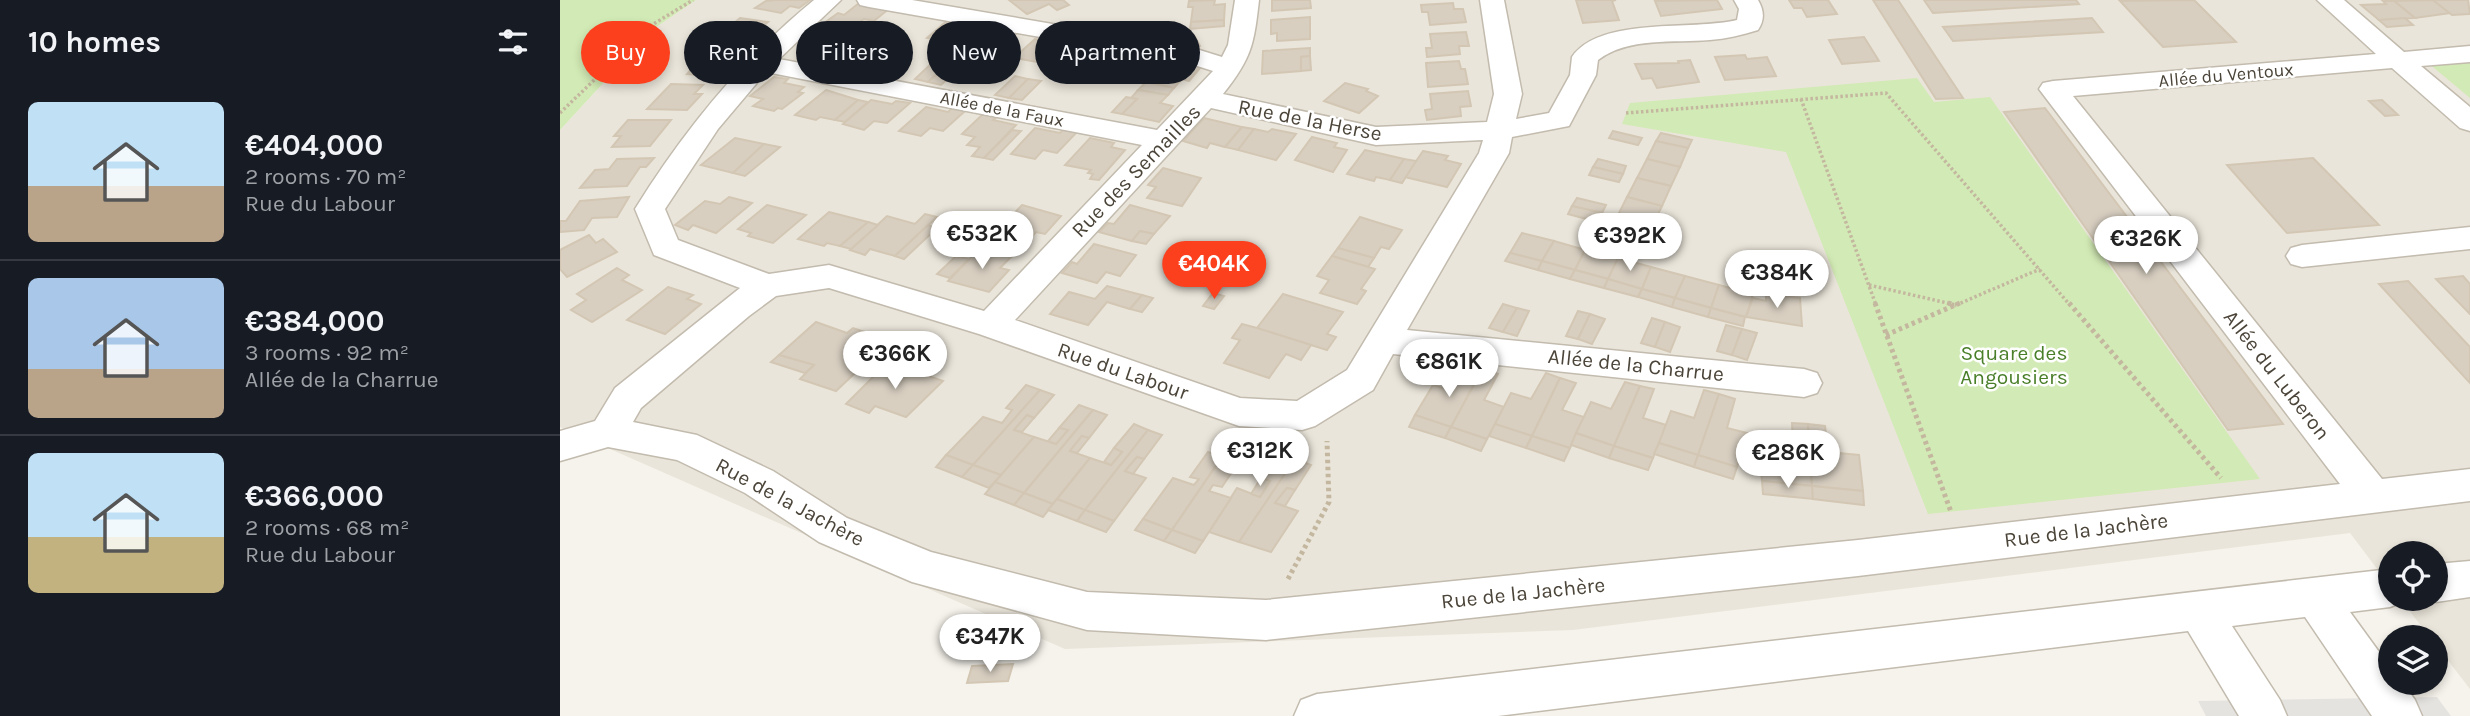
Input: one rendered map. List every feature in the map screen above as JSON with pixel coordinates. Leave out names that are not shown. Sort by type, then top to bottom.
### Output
[{"type":"street","points":[[782,43],[830,0]]},
{"type":"street","points":[[869,0],[1193,56],[1230,68]]},
{"type":"street","name":"Rue des Semailles","points":[[992,325],[1230,68],[1241,45],[1247,0]]},
{"type":"street","name":"Rue du Labour","points":[[608,432],[628,398],[737,307],[767,286],[829,276],[992,325],[1239,412],[1302,416],[1360,380],[1494,153],[1508,94],[1492,0]]},
{"type":"street","name":"Rue de la Herse","points":[[1205,98],[1376,136],[1500,130],[1559,120],[1583,75],[1585,57],[1603,45],[1643,38],[1730,32],[1749,25],[1751,9],[1746,0]]},
{"type":"street","points":[[2329,0],[2470,122]]},
{"type":"street","name":"Allée du Ventoux","points":[[2053,89],[2470,54]]},
{"type":"street","name":"Allée de la Faux","points":[[782,67],[1163,140]]},
{"type":"street","points":[[742,84],[679,159],[650,209],[665,247],[767,286]]},
{"type":"street","name":"Allée du Luberon","points":[[2053,89],[2372,496]]},
{"type":"street","points":[[2302,256],[2470,238]]},
{"type":"street","name":"Allée de la Charrue","points":[[1384,340],[1804,383]]},
{"type":"street","points":[[560,446],[608,432]]},
{"type":"street","name":"Rue de la Jachère","points":[[608,432],[684,446],[759,482],[833,530],[927,569],[1087,611],[1266,620],[1963,545],[2470,485]]},
{"type":"street","points":[[2448,582],[2470,579]]},
{"type":"street","points":[[1317,716],[2378,589]]},
{"type":"street","points":[[2315,597],[2399,716]]},
{"type":"street","points":[[2199,611],[2264,716]]},
{"type":"path","points":[[560,113],[650,26],[693,0]]},
{"type":"path","points":[[1626,113],[1886,93],[2250,511]]},
{"type":"path","points":[[1801,99],[1963,545]]},
{"type":"path","points":[[1886,335],[2040,269]]},
{"type":"path","points":[[1868,284],[1956,305]]},
{"type":"path","points":[[1266,620],[1329,502],[1326,400]]},
{"type":"shaded area","points":[[696,0],[2470,0],[2470,689],[2448,661],[2448,625],[2421,625],[2409,611],[2448,611],[2448,541],[2378,541],[2378,570],[2350,533],[1573,630],[1065,649],[560,427],[560,130],[602,84],[670,84],[670,21],[665,21]]},
{"type":"shaded area","points":[[2437,697],[2451,716],[2206,716],[2198,701]]},
{"type":"green space","points":[[560,0],[696,0],[665,21],[581,21],[581,84],[602,84],[560,130]]},
{"type":"green space","points":[[2470,54],[2470,98],[2421,57]]},
{"type":"green space","name":"Square des Angousiers","points":[[1917,78],[1934,102],[1990,97],[2260,479],[1928,514],[1786,152],[1622,124],[1630,103]]},
{"type":"building","points":[[810,0],[799,8],[790,6],[781,13],[755,8],[766,1]]},
{"type":"building","points":[[1009,0],[1063,0],[1069,5],[1057,10],[1049,4],[1027,14]]},
{"type":"building","points":[[1215,0],[1214,5],[1225,4],[1224,20],[1191,21],[1193,7],[1188,7],[1189,1]]},
{"type":"building","points":[[1272,0],[1310,0],[1311,8],[1272,11]]},
{"type":"building","points":[[1576,0],[1616,0],[1612,1],[1619,20],[1583,23]]},
{"type":"building","points":[[1717,0],[1722,9],[1661,16],[1655,1]]},
{"type":"building","points":[[1789,0],[1828,0],[1837,14],[1807,17],[1802,8],[1794,8]]},
{"type":"building","points":[[1873,0],[1898,0],[1963,98],[1936,99]]},
{"type":"building","points":[[1924,0],[2076,0],[2079,4],[1933,13]]},
{"type":"building","points":[[2194,0],[2236,42],[2163,47],[2120,1]]},
{"type":"building","points":[[2433,0],[2450,13],[2415,18],[2394,1]]},
{"type":"building","points":[[2433,0],[2468,0],[2470,14],[2452,15]]},
{"type":"building","points":[[2383,1],[2394,1],[2415,18],[2379,20],[2361,5],[2386,4]]},
{"type":"building","points":[[859,3],[890,8],[874,21],[827,21],[838,13],[844,15]]},
{"type":"building","points":[[1453,3],[1454,9],[1463,9],[1466,22],[1430,25],[1428,12],[1422,12],[1421,5]]},
{"type":"building","points":[[1310,17],[1310,39],[1277,41],[1277,33],[1271,34],[1271,20]]},
{"type":"building","points":[[740,18],[761,21],[736,21]]},
{"type":"building","points":[[2092,18],[2103,32],[1953,41],[1943,27]]},
{"type":"building","points":[[2405,18],[2413,25],[2387,27],[2379,20]]},
{"type":"building","points":[[1224,20],[1224,26],[1200,28],[1200,21]]},
{"type":"building","points":[[1466,32],[1469,46],[1459,46],[1460,54],[1427,57],[1426,48],[1432,48],[1430,34]]},
{"type":"building","points":[[1864,37],[1879,61],[1842,64],[1829,40]]},
{"type":"building","points":[[1035,39],[1035,62],[1021,59],[1021,52]]},
{"type":"building","points":[[1310,48],[1310,56],[1301,57],[1301,71],[1262,74],[1263,51]]},
{"type":"building","points":[[1745,55],[1747,59],[1767,57],[1776,76],[1725,80],[1715,57]]},
{"type":"building","points":[[1310,56],[1311,70],[1301,71],[1301,57]]},
{"type":"building","points":[[1690,60],[1699,82],[1657,88],[1652,78],[1642,79],[1635,64],[1679,63],[1678,61]]},
{"type":"building","points":[[1459,61],[1461,69],[1465,69],[1468,84],[1428,87],[1426,63]]},
{"type":"building","points":[[927,68],[927,82],[915,79]]},
{"type":"building","points":[[1021,77],[1028,79],[1009,98],[995,95],[1007,84],[1021,84]]},
{"type":"building","points":[[782,78],[788,79],[784,83],[804,87],[798,92],[803,93],[782,109],[774,111],[753,106],[763,99],[750,96],[765,84],[782,84]]},
{"type":"building","points":[[1028,79],[1035,80],[1035,84],[1038,84],[1022,100],[1009,98]]},
{"type":"building","points":[[1345,83],[1368,89],[1366,91],[1378,96],[1359,113],[1324,101]]},
{"type":"building","points":[[671,84],[703,85],[694,94],[702,94],[687,110],[647,109]]},
{"type":"building","points":[[1144,84],[1174,88],[1168,95],[1138,90]]},
{"type":"building","points":[[1155,84],[1178,84],[1174,88]]},
{"type":"building","points":[[826,90],[858,100],[835,120],[820,117],[816,120],[795,115]]},
{"type":"building","points":[[1138,90],[1168,95],[1160,103],[1173,106],[1159,122],[1122,114],[1137,99],[1131,98]]},
{"type":"building","points":[[1468,91],[1471,106],[1460,107],[1461,116],[1427,120],[1425,110],[1432,109],[1430,94]]},
{"type":"building","points":[[1126,97],[1137,99],[1122,114],[1112,112]]},
{"type":"building","points":[[858,100],[868,102],[845,122],[835,120]]},
{"type":"building","points":[[871,100],[892,104],[896,101],[910,103],[887,123],[874,121],[864,130],[843,124]]},
{"type":"building","points":[[2382,100],[2398,115],[2385,116],[2369,101]]},
{"type":"building","points":[[926,107],[948,112],[952,108],[965,111],[943,131],[930,128],[921,136],[899,131]]},
{"type":"building","points":[[2045,108],[2283,424],[2228,430],[2004,112]]},
{"type":"building","points":[[983,114],[997,117],[993,120],[1016,125],[984,158],[972,156],[980,147],[967,145],[975,137],[962,134]]},
{"type":"building","points":[[1204,118],[1242,127],[1225,147],[1210,143],[1207,148],[1183,141]]},
{"type":"building","points":[[628,120],[671,120],[650,146],[612,147],[621,136],[614,136]]},
{"type":"building","points":[[1242,127],[1254,129],[1238,150],[1225,147]]},
{"type":"building","points":[[1035,128],[1060,133],[1063,130],[1077,132],[1057,153],[1043,150],[1035,159],[1011,154]]},
{"type":"building","points":[[1254,129],[1268,132],[1272,129],[1296,134],[1276,160],[1238,150]]},
{"type":"building","points":[[1012,130],[1021,131],[993,160],[984,158]]},
{"type":"building","points":[[1613,131],[1642,138],[1638,145],[1609,138]]},
{"type":"building","points":[[1661,133],[1692,140],[1688,148],[1656,141]]},
{"type":"building","points":[[1312,137],[1337,143],[1334,147],[1347,150],[1333,172],[1295,160]]},
{"type":"building","points":[[735,138],[764,144],[733,173],[701,165]]},
{"type":"building","points":[[1090,138],[1114,143],[1111,147],[1125,150],[1099,180],[1090,179],[1093,174],[1088,173],[1091,170],[1065,165]]},
{"type":"building","points":[[1656,141],[1688,148],[1680,167],[1647,159]]},
{"type":"building","points":[[764,144],[780,147],[745,176],[733,173]]},
{"type":"building","points":[[1365,150],[1404,159],[1390,180],[1376,177],[1374,181],[1347,174]]},
{"type":"building","points":[[1423,151],[1448,156],[1445,160],[1461,164],[1447,187],[1405,177]]},
{"type":"building","points":[[654,158],[646,167],[640,167],[627,186],[580,188],[595,170],[609,169],[617,159]]},
{"type":"building","points":[[2313,158],[2379,225],[2287,233],[2227,165]]},
{"type":"building","points":[[1404,159],[1416,161],[1402,183],[1390,180]]},
{"type":"building","points":[[1598,159],[1626,166],[1623,174],[1593,167]]},
{"type":"building","points":[[1647,159],[1680,167],[1671,186],[1637,178]]},
{"type":"building","points":[[1593,167],[1623,174],[1619,182],[1589,175]]},
{"type":"building","points":[[1163,168],[1201,178],[1182,206],[1147,198],[1156,187],[1148,185]]},
{"type":"building","points":[[1637,178],[1671,186],[1662,206],[1627,197]]},
{"type":"building","points":[[629,197],[617,217],[592,218],[584,230],[560,232],[560,221],[566,221],[580,201]]},
{"type":"building","points":[[729,197],[752,203],[716,233],[693,225],[688,230],[675,225],[705,201],[720,204]]},
{"type":"building","points":[[1627,197],[1662,206],[1652,227],[1617,217]]},
{"type":"building","points":[[1577,198],[1606,205],[1602,213],[1572,206]]},
{"type":"building","points":[[767,205],[806,215],[773,243],[748,236],[751,233],[738,229]]},
{"type":"building","points":[[1022,205],[1061,216],[1045,234],[1036,232],[1025,244],[993,235]]},
{"type":"building","points":[[1130,205],[1170,216],[1154,234],[1140,231],[1132,241],[1099,232],[1108,223],[1114,224]]},
{"type":"building","points":[[1572,206],[1602,213],[1598,222],[1568,214]]},
{"type":"building","points":[[829,212],[868,222],[840,246],[827,243],[824,246],[798,239]]},
{"type":"building","points":[[925,214],[937,217],[895,256],[870,249],[865,255],[850,250],[887,216],[915,224]]},
{"type":"building","points":[[1360,217],[1402,230],[1389,249],[1381,247],[1374,258],[1338,248]]},
{"type":"building","points":[[1617,217],[1652,227],[1642,248],[1606,238]]},
{"type":"building","points":[[868,222],[878,225],[851,249],[840,246]]},
{"type":"building","points":[[928,225],[937,228],[904,259],[895,256]]},
{"type":"building","points":[[1140,231],[1154,234],[1146,244],[1132,241]]},
{"type":"building","points":[[1522,233],[1554,241],[1542,261],[1510,253]]},
{"type":"building","points":[[589,235],[596,243],[603,239],[617,252],[567,277],[560,269],[560,250]]},
{"type":"building","points":[[993,235],[1017,242],[1012,247],[987,240]]},
{"type":"building","points":[[1554,241],[1585,250],[1575,270],[1542,261]]},
{"type":"building","points":[[986,242],[1018,250],[1011,257],[980,248]]},
{"type":"building","points":[[1094,244],[1136,255],[1120,276],[1106,272],[1097,283],[1062,273],[1072,262],[1077,264]]},
{"type":"building","points":[[980,248],[1011,257],[1000,268],[1009,270],[989,292],[948,281]]},
{"type":"building","points":[[1338,248],[1374,258],[1368,267],[1332,256]]},
{"type":"building","points":[[1585,250],[1618,258],[1608,279],[1575,270]]},
{"type":"building","points":[[1510,253],[1542,261],[1538,270],[1505,261]]},
{"type":"building","points":[[956,256],[969,259],[950,278],[937,274]]},
{"type":"building","points":[[1332,256],[1375,269],[1361,289],[1366,291],[1357,304],[1320,293],[1329,280],[1317,276]]},
{"type":"building","points":[[1618,258],[1651,267],[1642,289],[1608,279]]},
{"type":"building","points":[[1542,261],[1575,270],[1570,279],[1538,270]]},
{"type":"building","points":[[1651,267],[1685,276],[1675,298],[1642,289]]},
{"type":"building","points":[[617,268],[629,275],[622,280],[642,290],[592,322],[571,310],[586,300],[577,294]]},
{"type":"building","points":[[1575,270],[1608,279],[1604,288],[1570,279]]},
{"type":"building","points":[[1685,276],[1719,285],[1711,308],[1675,298]]},
{"type":"building","points":[[2463,276],[2470,284],[2470,314],[2436,279]]},
{"type":"building","points":[[1608,279],[1642,289],[1638,297],[1604,288]]},
{"type":"building","points":[[2408,281],[2470,347],[2470,383],[2379,284]]},
{"type":"building","points":[[1719,285],[1753,294],[1746,317],[1711,308]]},
{"type":"building","points":[[1107,286],[1142,295],[1130,309],[1107,302],[1088,325],[1050,314],[1069,292],[1095,299]]},
{"type":"building","points":[[668,287],[693,295],[687,299],[701,304],[665,334],[627,320]]},
{"type":"building","points":[[1642,289],[1675,298],[1672,307],[1638,297]]},
{"type":"building","points":[[1213,293],[1224,296],[1214,309],[1203,306]]},
{"type":"building","points":[[1283,294],[1343,312],[1327,334],[1336,337],[1327,350],[1257,328]]},
{"type":"building","points":[[1766,294],[1800,298],[1802,326],[1746,317],[1753,298],[1766,301]]},
{"type":"building","points":[[1142,295],[1153,298],[1142,312],[1130,309]]},
{"type":"building","points":[[1675,298],[1711,308],[1708,317],[1672,307]]},
{"type":"building","points":[[1503,304],[1517,308],[1503,332],[1489,328]]},
{"type":"building","points":[[1517,308],[1529,311],[1517,336],[1503,332]]},
{"type":"building","points":[[1711,308],[1745,317],[1743,326],[1708,317]]},
{"type":"building","points":[[1578,311],[1590,314],[1578,339],[1566,336]]},
{"type":"building","points":[[1590,314],[1605,319],[1592,344],[1578,339]]},
{"type":"building","points":[[1652,318],[1665,322],[1655,347],[1641,343]]},
{"type":"building","points":[[816,322],[847,333],[853,328],[890,340],[836,391],[800,379],[814,365],[779,355]]},
{"type":"building","points":[[1665,322],[1680,327],[1670,352],[1655,347]]},
{"type":"building","points":[[1242,324],[1311,345],[1301,360],[1286,354],[1269,378],[1224,363],[1240,340],[1232,338]]},
{"type":"building","points":[[1726,325],[1742,329],[1732,355],[1717,351]]},
{"type":"building","points":[[1742,329],[1757,333],[1747,360],[1732,355]]},
{"type":"building","points":[[779,355],[814,365],[805,373],[771,362]]},
{"type":"building","points":[[888,362],[943,381],[906,417],[875,406],[869,413],[846,404]]},
{"type":"building","points":[[1468,365],[1482,370],[1451,427],[1415,415],[1433,385],[1452,391]]},
{"type":"building","points":[[1482,370],[1498,374],[1484,400],[1504,407],[1487,439],[1451,427]]},
{"type":"building","points":[[1546,373],[1560,378],[1532,436],[1495,424],[1511,393],[1531,399]]},
{"type":"building","points":[[1560,378],[1576,383],[1562,410],[1584,417],[1570,448],[1532,436]]},
{"type":"building","points":[[1625,382],[1640,386],[1614,446],[1576,433],[1591,402],[1611,409]]},
{"type":"building","points":[[1026,385],[1040,390],[973,465],[946,455],[983,417],[1002,423],[1012,410],[1006,408]]},
{"type":"building","points":[[1640,386],[1654,389],[1643,418],[1666,425],[1653,458],[1614,446]]},
{"type":"building","points":[[1040,390],[1054,395],[1034,418],[1027,415],[1014,430],[1034,437],[1001,475],[973,465]]},
{"type":"building","points":[[1704,390],[1719,394],[1698,455],[1659,443],[1671,411],[1694,418]]},
{"type":"building","points":[[1719,394],[1735,399],[1727,428],[1747,433],[1737,467],[1698,455]]},
{"type":"building","points":[[1079,405],[1093,410],[1024,493],[995,482],[1034,437],[1056,444],[1068,430],[1059,428]]},
{"type":"building","points":[[1093,410],[1107,415],[1089,438],[1082,436],[1070,451],[1090,458],[1053,504],[1024,493]]},
{"type":"building","points":[[1027,415],[1034,418],[1022,432],[1014,430]]},
{"type":"building","points":[[1415,415],[1451,427],[1445,438],[1409,427]]},
{"type":"building","points":[[1792,423],[1808,424],[1812,486],[1762,481],[1759,445],[1793,448]]},
{"type":"building","points":[[1134,424],[1148,430],[1085,510],[1057,499],[1090,458],[1111,465],[1122,452],[1114,448]]},
{"type":"building","points":[[1495,424],[1532,436],[1526,448],[1489,436]]},
{"type":"building","points":[[1808,424],[1825,426],[1828,452],[1859,455],[1863,491],[1812,486]]},
{"type":"building","points":[[1451,427],[1487,439],[1481,451],[1445,438]]},
{"type":"building","points":[[1059,428],[1068,430],[1056,444],[1048,441]]},
{"type":"building","points":[[1148,430],[1162,435],[1144,459],[1137,457],[1125,471],[1146,478],[1114,521],[1085,510]]},
{"type":"building","points":[[1576,433],[1614,446],[1609,458],[1571,445]]},
{"type":"building","points":[[1082,436],[1089,438],[1077,453],[1070,451]]},
{"type":"building","points":[[1532,436],[1570,448],[1564,461],[1526,448]]},
{"type":"building","points":[[1659,443],[1698,455],[1694,467],[1654,454]]},
{"type":"building","points":[[1614,446],[1653,458],[1648,470],[1609,458]]},
{"type":"building","points":[[1114,448],[1122,452],[1111,465],[1104,462]]},
{"type":"building","points":[[1208,452],[1222,457],[1172,530],[1143,519],[1173,478],[1194,485],[1199,479],[1190,477]]},
{"type":"building","points":[[1278,453],[1295,459],[1239,542],[1209,532],[1237,488],[1260,497],[1270,481],[1261,478]]},
{"type":"building","points":[[946,455],[973,465],[962,477],[936,467]]},
{"type":"building","points":[[1698,455],[1737,467],[1733,479],[1694,467]]},
{"type":"building","points":[[1137,457],[1144,459],[1133,474],[1125,471]]},
{"type":"building","points":[[1222,457],[1238,463],[1222,487],[1213,485],[1209,491],[1231,498],[1203,541],[1172,530]]},
{"type":"building","points":[[1295,459],[1311,465],[1295,490],[1287,488],[1275,503],[1298,511],[1271,552],[1239,542]]},
{"type":"building","points":[[973,465],[1001,475],[989,488],[962,477]]},
{"type":"building","points":[[1261,478],[1270,481],[1260,497],[1251,494]]},
{"type":"building","points":[[1762,481],[1812,486],[1813,499],[1763,494]]},
{"type":"building","points":[[995,482],[1024,493],[1014,505],[985,494]]},
{"type":"building","points":[[1812,486],[1863,491],[1864,505],[1813,499]]},
{"type":"building","points":[[1287,488],[1295,490],[1285,506],[1275,503]]},
{"type":"building","points":[[1024,493],[1053,504],[1043,517],[1014,505]]},
{"type":"building","points":[[1057,499],[1085,510],[1077,521],[1048,510]]},
{"type":"building","points":[[1085,510],[1114,521],[1106,532],[1077,521]]},
{"type":"building","points":[[1143,519],[1172,530],[1164,541],[1135,530]]},
{"type":"building","points":[[1172,530],[1203,541],[1195,553],[1164,541]]},
{"type":"building","points":[[1013,664],[1008,681],[967,683],[972,666]]}]
